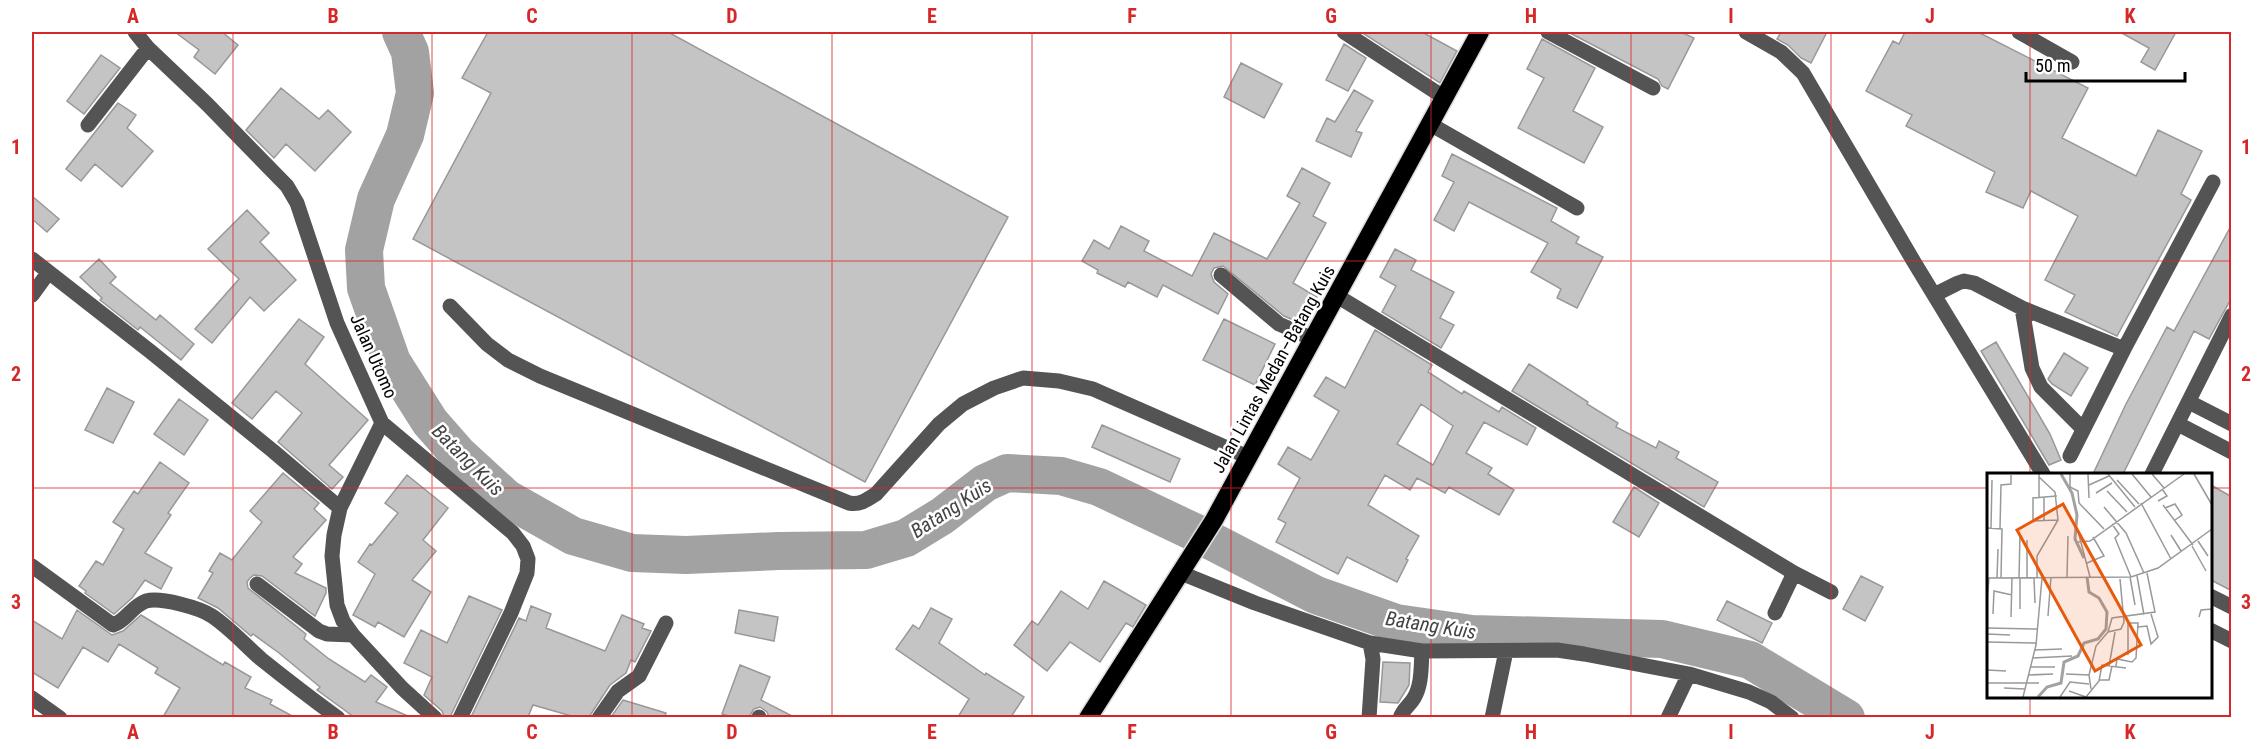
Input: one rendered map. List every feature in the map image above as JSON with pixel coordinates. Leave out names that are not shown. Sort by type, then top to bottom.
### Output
[{"type":"highway","name":"Jalan Lintas Medan–Batang Kuis","points":[[1088,717],[1214,520],[1480,32]]},
{"type":"street","name":"Jalan Utomo","points":[[135,32],[148,48],[207,104],[286,186],[297,203],[337,323],[382,423],[340,508],[334,535],[334,580],[337,605],[343,621],[353,635],[402,688],[435,717]]},
{"type":"street","points":[[1344,32],[1445,98]]},
{"type":"street","points":[[1548,32],[1653,88]]},
{"type":"street","points":[[1746,32],[1781,51],[1803,73],[2042,473]]},
{"type":"street","points":[[2019,32],[2072,62]]},
{"type":"street","points":[[88,125],[148,48]]},
{"type":"street","points":[[1430,124],[1577,208]]},
{"type":"street","points":[[2070,456],[2212,182]]},
{"type":"street","points":[[32,259],[151,352],[340,508]]},
{"type":"street","points":[[32,296],[48,273]]},
{"type":"street","points":[[1221,276],[1280,324],[1313,339]]},
{"type":"street","points":[[1934,295],[1958,283],[1968,282],[2022,308],[2124,349]]},
{"type":"street","points":[[1337,296],[1794,573],[1831,592]]},
{"type":"street","points":[[450,306],[487,344],[508,360],[540,376],[849,503],[865,502],[876,494],[939,424],[963,404],[994,388],[1023,378],[1059,381],[1093,389],[1248,457]]},
{"type":"street","points":[[2022,308],[2032,368],[2041,387],[2083,429]]},
{"type":"street","points":[[2153,473],[2232,315]]},
{"type":"street","points":[[2189,402],[2232,424]]},
{"type":"street","points":[[382,423],[513,533],[523,546],[528,559],[527,573],[511,613],[460,717]]},
{"type":"street","points":[[2178,424],[2232,452]]},
{"type":"street","points":[[32,566],[112,625],[121,621],[138,605],[152,600],[186,606],[212,616],[263,660],[338,717]]},
{"type":"street","points":[[1181,573],[1255,603],[1370,643],[1422,651],[1557,650],[1689,674],[1749,692],[1771,702],[1792,717]]},
{"type":"street","points":[[1775,613],[1794,573]]},
{"type":"street","points":[[257,584],[319,631],[327,634],[353,635]]},
{"type":"street","points":[[2212,597],[2232,607]]},
{"type":"street","points":[[599,717],[618,691],[639,676],[666,622]]},
{"type":"street","points":[[2212,631],[2232,641]]},
{"type":"street","points":[[1369,717],[1373,659],[1370,643]]},
{"type":"street","points":[[1400,717],[1417,692],[1422,651]]},
{"type":"street","points":[[1492,717],[1506,651]]},
{"type":"street","points":[[1668,717],[1689,674]]},
{"type":"street","points":[[32,698],[60,717]]},
{"type":"building","points":[[175,32],[222,32],[238,45],[215,74],[194,57],[199,50]]},
{"type":"building","points":[[488,32],[668,32],[1008,217],[865,482],[413,239],[491,93],[462,78]]},
{"type":"building","points":[[1361,32],[1422,32],[1457,51],[1440,83]]},
{"type":"building","points":[[1568,32],[1681,32],[1694,38],[1668,89],[1662,86],[1658,79]]},
{"type":"building","points":[[1781,32],[1827,32],[1811,63],[1777,39]]},
{"type":"building","points":[[1905,32],[1978,32],[2088,88],[2062,138],[2136,176],[2158,130],[2202,151],[2181,194],[2191,200],[2117,336],[2065,312],[2075,295],[2045,280],[2078,216],[2031,191],[2023,208],[1986,192],[1995,172],[1906,126],[1912,115],[1866,91],[1893,41],[1899,44]]},
{"type":"building","points":[[2120,32],[2176,32],[2155,70],[2141,62],[2149,48]]},
{"type":"building","points":[[1542,39],[1595,68],[1573,111],[1603,127],[1584,163],[1518,128],[1544,78],[1527,69]]},
{"type":"building","points":[[1344,44],[1366,58],[1348,91],[1326,80]]},
{"type":"building","points":[[101,55],[120,68],[84,114],[67,101]]},
{"type":"building","points":[[1241,63],[1282,84],[1264,118],[1224,97]]},
{"type":"building","points":[[281,88],[319,119],[328,110],[351,132],[315,171],[286,144],[274,158],[246,130]]},
{"type":"building","points":[[1354,90],[1373,101],[1356,131],[1362,133],[1351,157],[1316,141],[1327,118],[1335,122]]},
{"type":"building","points":[[118,103],[136,115],[127,128],[153,151],[122,187],[95,164],[81,181],[66,169]]},
{"type":"building","points":[[1452,154],[1557,208],[1551,221],[1579,237],[1576,243],[1603,257],[1577,308],[1557,298],[1561,289],[1531,272],[1548,243],[1469,202],[1454,231],[1434,220],[1454,182],[1442,176]]},
{"type":"building","points":[[1302,168],[1330,183],[1313,216],[1326,223],[1293,283],[1317,297],[1303,324],[1284,316],[1223,266],[1214,268],[1211,274],[1214,282],[1228,294],[1218,314],[1163,285],[1157,297],[1128,282],[1125,287],[1097,273],[1098,270],[1082,261],[1094,240],[1109,249],[1121,226],[1149,241],[1144,251],[1192,276],[1214,233],[1267,259],[1300,203],[1287,196]]},
{"type":"building","points":[[32,196],[59,219],[47,232],[32,219]]},
{"type":"building","points":[[247,210],[269,233],[260,242],[296,280],[264,311],[250,297],[212,343],[195,329],[239,279],[208,249]]},
{"type":"building","points":[[2232,224],[2232,297],[2209,339],[2194,331],[2123,473],[2093,473],[2126,404],[2167,327],[2174,331]]},
{"type":"building","points":[[1395,249],[1416,260],[1411,270],[1454,292],[1440,318],[1454,325],[1441,348],[1382,312],[1396,286],[1380,277]]},
{"type":"building","points":[[99,259],[116,277],[110,283],[156,320],[160,315],[194,344],[181,360],[140,327],[138,330],[100,300],[102,298],[80,277]]},
{"type":"building","points":[[299,319],[324,337],[305,364],[368,420],[329,465],[343,477],[332,489],[278,442],[302,413],[276,391],[252,419],[232,403]]},
{"type":"building","points":[[1224,319],[1275,344],[1255,385],[1203,360]]},
{"type":"building","points":[[1375,330],[1432,365],[1428,372],[1462,394],[1464,391],[1499,412],[1502,407],[1536,428],[1527,445],[1484,422],[1466,453],[1492,468],[1488,474],[1514,490],[1499,515],[1449,487],[1445,493],[1417,478],[1410,490],[1385,475],[1368,505],[1419,536],[1406,559],[1408,560],[1397,582],[1347,557],[1338,574],[1276,542],[1286,523],[1278,519],[1300,478],[1278,464],[1288,447],[1311,460],[1339,411],[1314,396],[1326,377],[1345,388]],"holes":[[[1421,404],[1453,426],[1433,465],[1397,444]]]},
{"type":"building","points":[[1996,342],[2050,434],[2061,460],[2049,465],[1981,351]]},
{"type":"building","points":[[2064,353],[2088,368],[2071,396],[2048,379]]},
{"type":"building","points":[[1529,364],[1618,423],[1616,427],[1656,448],[1659,441],[1679,452],[1676,458],[1718,482],[1704,507],[1512,391]]},
{"type":"building","points":[[107,388],[134,402],[113,443],[85,430]]},
{"type":"building","points":[[179,399],[208,420],[184,455],[154,434]]},
{"type":"building","points":[[1102,425],[1180,459],[1170,482],[1092,447]]},
{"type":"building","points":[[160,462],[189,483],[168,513],[171,515],[145,553],[172,568],[161,589],[145,580],[132,598],[114,614],[79,586],[96,561],[103,565],[124,529],[113,522],[134,491],[138,494]]},
{"type":"building","points":[[283,473],[319,503],[314,509],[326,520],[293,557],[302,564],[295,573],[326,588],[326,593],[315,616],[262,576],[254,575],[250,578],[247,582],[248,588],[306,634],[304,639],[329,659],[365,682],[371,675],[387,687],[376,702],[410,717],[354,717],[317,690],[320,687],[279,653],[253,634],[251,636],[218,608],[198,598],[213,573],[209,571],[220,553],[232,560],[262,522],[250,511]]},
{"type":"building","points":[[407,475],[448,508],[423,540],[436,551],[412,580],[431,592],[404,637],[378,622],[375,627],[353,615],[375,574],[358,562],[370,544],[372,545],[398,513],[385,503]]},
{"type":"building","points":[[2212,486],[2232,497],[2232,591],[2212,581]]},
{"type":"building","points":[[1634,487],[1659,503],[1639,537],[1613,522]]},
{"type":"building","points":[[1861,576],[1883,587],[1865,621],[1843,609]]},
{"type":"building","points":[[1104,581],[1146,605],[1133,627],[1126,623],[1100,662],[1070,642],[1047,671],[1014,645],[1032,621],[1038,625],[1061,591],[1088,609]]},
{"type":"building","points":[[469,596],[502,610],[450,717],[444,717],[442,711],[424,695],[432,677],[404,663],[421,630],[447,643]]},
{"type":"building","points":[[1727,601],[1772,623],[1762,643],[1717,620]]},
{"type":"building","points":[[531,606],[551,614],[546,628],[605,651],[622,615],[644,624],[642,628],[651,631],[635,662],[631,660],[626,673],[610,685],[589,717],[575,717],[533,705],[528,717],[471,717],[519,618],[526,621]]},
{"type":"building","points":[[931,608],[952,619],[939,643],[985,675],[986,673],[1024,697],[1011,717],[958,717],[969,699],[896,649],[913,625],[919,629]]},
{"type":"building","points":[[77,610],[112,635],[123,631],[141,615],[223,665],[225,662],[251,677],[245,688],[272,700],[270,704],[294,717],[163,717],[180,688],[155,673],[158,668],[119,644],[108,662],[83,647],[58,688],[32,672],[32,620],[62,639]]},
{"type":"building","points":[[739,610],[778,617],[774,641],[735,633]]},
{"type":"building","points":[[1383,662],[1410,663],[1409,685],[1398,703],[1380,702]]},
{"type":"building","points":[[740,665],[770,677],[761,700],[794,717],[769,717],[767,712],[760,707],[754,709],[749,717],[732,717],[722,714]]},
{"type":"building","points":[[623,700],[666,713],[665,717],[611,717]]},
{"type":"waterway","name":"Batang Kuis","points":[[401,32],[410,52],[415,93],[405,135],[376,199],[364,250],[366,288],[392,362],[430,422],[458,454],[506,498],[573,536],[632,553],[686,555],[866,550],[906,538],[942,516],[985,483],[1007,473],[1061,476],[1099,487],[1194,532],[1316,595],[1396,623],[1472,634],[1662,639],[1750,660],[1846,718]]}]
